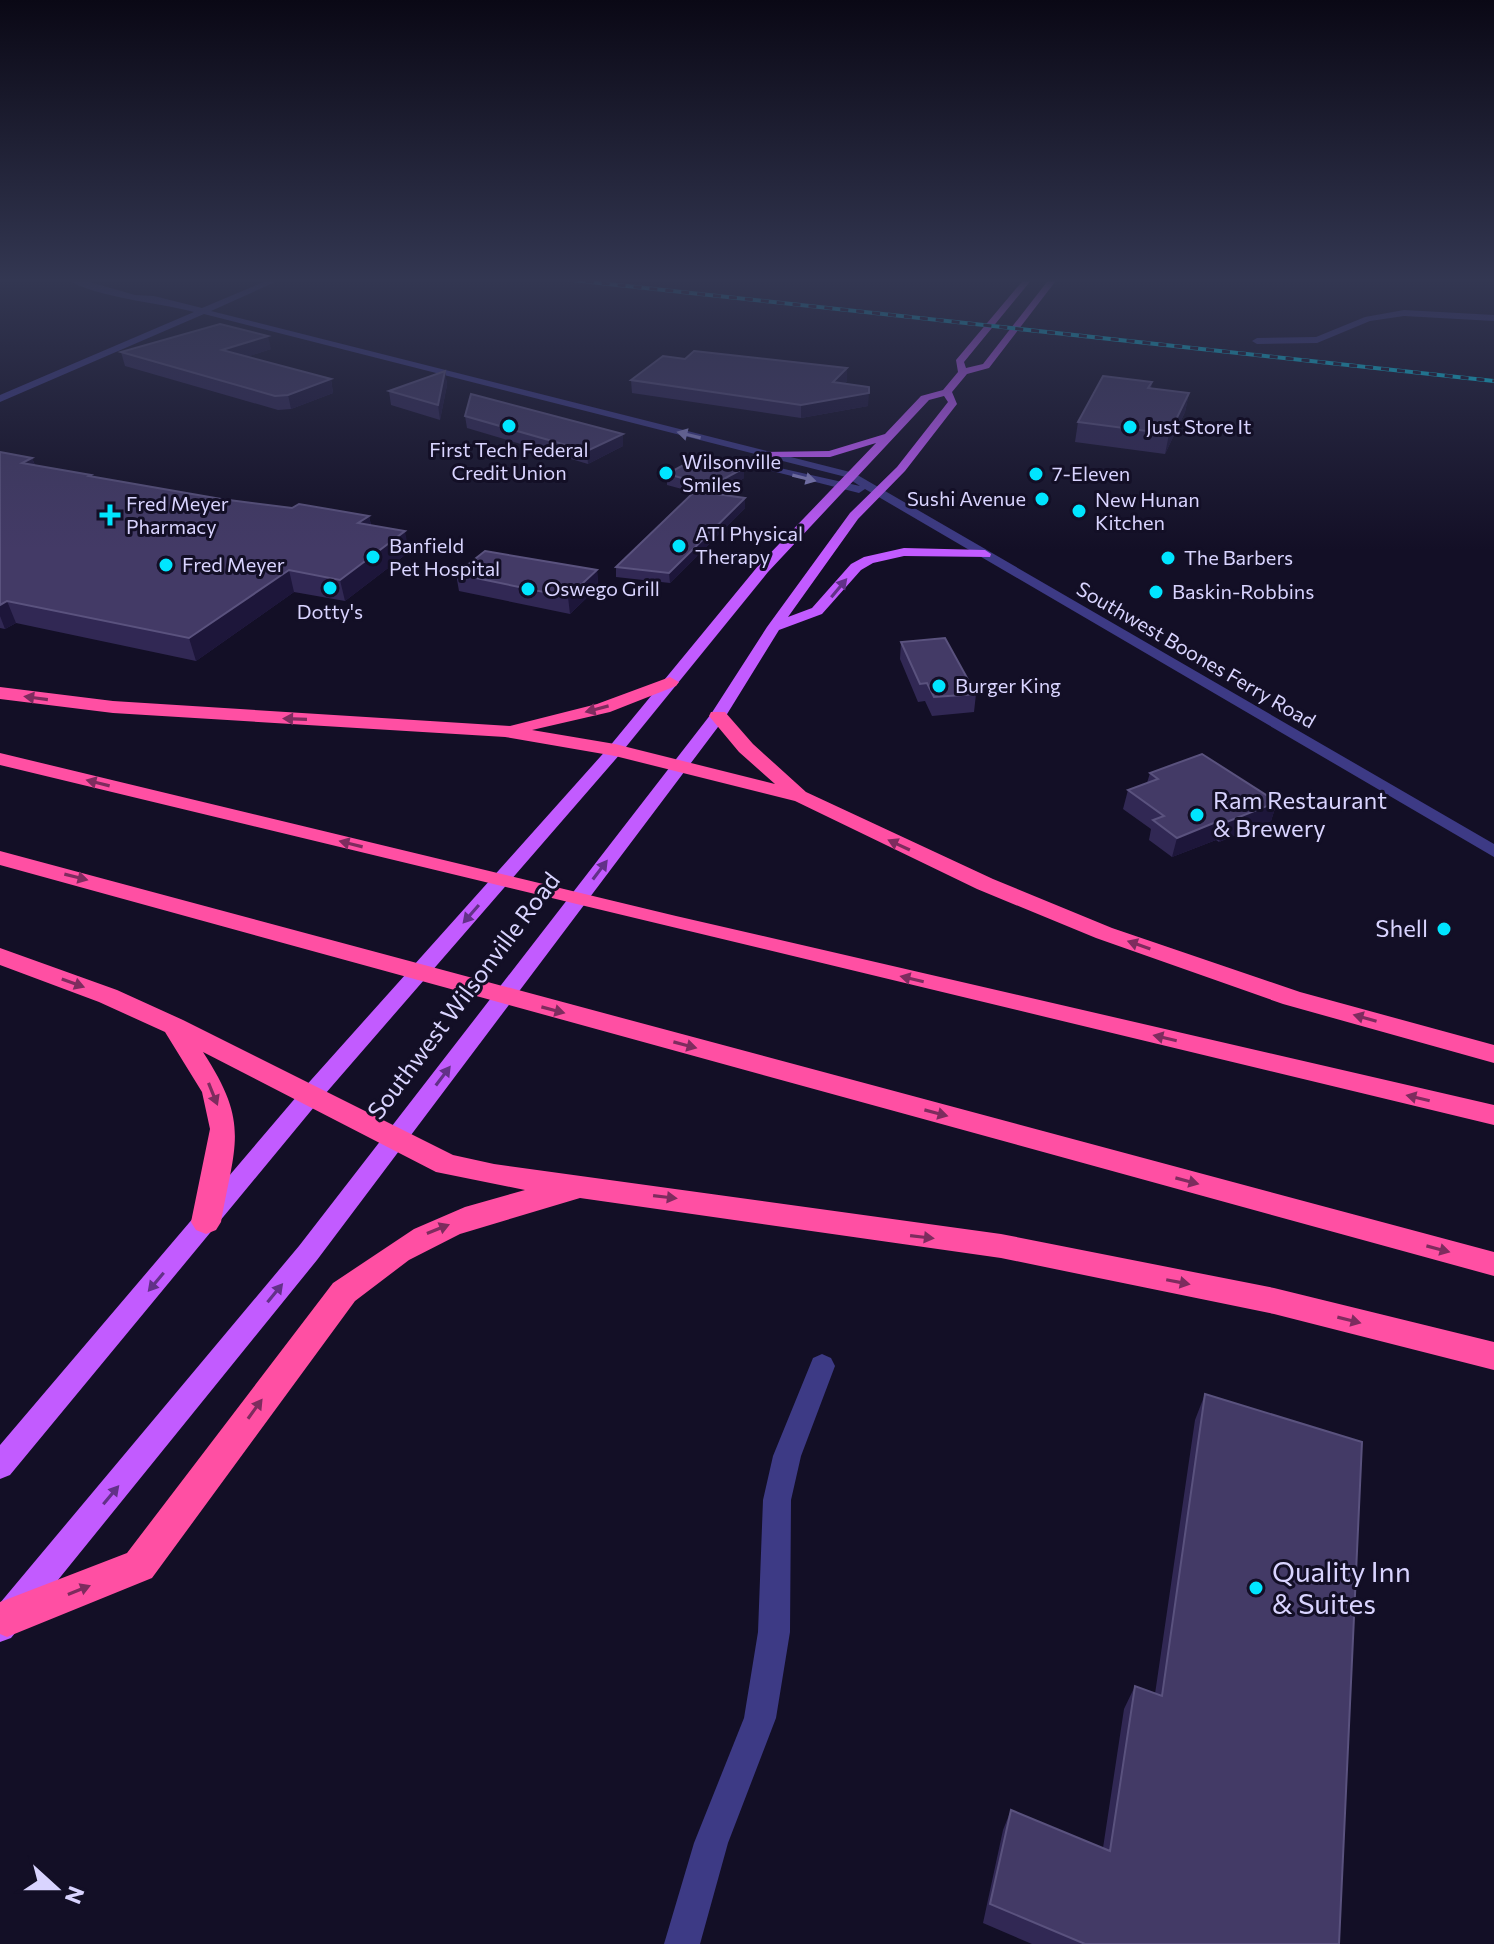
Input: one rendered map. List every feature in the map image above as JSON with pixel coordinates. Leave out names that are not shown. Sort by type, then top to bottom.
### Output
[{"type":"highway","points":[[505,731],[603,708],[670,682]]},
{"type":"highway","points":[[0,693],[113,707],[505,731],[615,750],[802,797],[985,884],[1104,933],[1292,998],[1494,1054]]},
{"type":"highway","points":[[718,716],[746,748],[802,797]]},
{"type":"highway","points":[[0,759],[676,923],[1494,1115]]},
{"type":"highway","points":[[0,858],[1494,1264]]},
{"type":"highway","points":[[0,956],[108,996],[174,1026],[446,1164],[494,1175],[1001,1246],[1274,1301],[1494,1356]]},
{"type":"highway","points":[[174,1026],[215,1091],[224,1129],[206,1222]]},
{"type":"highway","points":[[3,1623],[139,1566],[344,1292],[381,1262],[422,1236],[474,1214],[587,1187]]},
{"type":"main road","name":"Southwest Wilsonville Road","points":[[3,1623],[308,1253],[718,716],[774,627],[854,516],[879,492],[890,467],[945,392],[963,372],[976,369]]},
{"type":"main road","name":"Southwest Wilsonville Road","points":[[0,1466],[311,1095],[615,750],[763,569],[925,398],[945,392]]},
{"type":"main road","points":[[765,454],[830,454],[890,434]]},
{"type":"main road","points":[[774,627],[817,611],[856,567],[869,560],[904,552],[985,554]]},
{"type":"street","points":[[0,399],[70,369]]},
{"type":"street","name":"Southwest Boones Ferry Road","points":[[395,369],[513,403]]},
{"type":"street","name":"Southwest Boones Ferry Road","points":[[427,369],[850,475],[1494,852]]},
{"type":"street","points":[[565,417],[726,458]]},
{"type":"street","name":"Southwest Boones Ferry Road","points":[[755,465],[838,487],[879,492]]},
{"type":"street","points":[[682,1944],[711,1843],[760,1718],[774,1632],[777,1500],[787,1456],[822,1366]]},
{"type":"building","points":[[180,369],[292,369],[331,379],[288,395],[275,396]]},
{"type":"building","points":[[646,369],[846,369],[833,382],[869,387],[869,393],[801,405],[631,380]]},
{"type":"building","points":[[445,371],[438,405],[389,391]]},
{"type":"building","points":[[1103,376],[1152,382],[1148,388],[1189,393],[1169,434],[1078,422]]},
{"type":"building","points":[[471,394],[623,434],[587,451],[465,416]]},
{"type":"building","name":"Fred Meyer","points":[[0,452],[32,458],[22,463],[221,499],[292,508],[299,504],[369,516],[358,523],[405,531],[340,580],[289,570],[189,638],[7,601],[0,605]]},
{"type":"building","points":[[700,456],[744,468],[711,486],[667,474]]},
{"type":"building","points":[[695,491],[745,498],[669,573],[616,567]]},
{"type":"building","points":[[485,551],[597,570],[568,597],[456,574]]},
{"type":"building","points":[[945,638],[976,694],[934,697],[927,683],[920,684],[901,642]]},
{"type":"building","name":"Ram Restaurant & Brewery","points":[[1202,754],[1277,802],[1177,838],[1153,820],[1164,816],[1128,790],[1158,779],[1150,773]]},
{"type":"building","name":"Quality Inn & Suites","points":[[1205,1394],[1362,1442],[1339,1944],[1085,1944],[990,1904],[1011,1810],[1110,1851],[1135,1686],[1162,1696]]},
{"type":"railway","points":[[1382,369],[1494,381]]},
{"type":"place","name":"First Tech Federal Credit Union","points":[[509,426]]},
{"type":"place","name":"Just Store It","points":[[1130,427]]},
{"type":"place","name":"Wilsonville Smiles","points":[[666,473]]},
{"type":"place","name":"7-Eleven","points":[[1036,474]]},
{"type":"place","name":"Sushi Avenue","points":[[1042,499]]},
{"type":"place","name":"New Hunan Kitchen","points":[[1079,511]]},
{"type":"place","name":"Fred Meyer Pharmacy","points":[[110,515]]},
{"type":"place","name":"ATI Physical Therapy","points":[[679,546]]},
{"type":"place","name":"Banfield Pet Hospital","points":[[373,557]]},
{"type":"place","name":"The Barbers","points":[[1168,558]]},
{"type":"place","name":"Fred Meyer","points":[[166,565]]},
{"type":"place","name":"Dotty's","points":[[330,588]]},
{"type":"place","name":"Oswego Grill","points":[[528,589]]},
{"type":"place","name":"Baskin-Robbins","points":[[1156,592]]},
{"type":"place","name":"Burger King","points":[[939,686]]},
{"type":"place","name":"Ram Restaurant & Brewery","points":[[1197,815]]},
{"type":"place","name":"Shell","points":[[1444,929]]},
{"type":"place","name":"Quality Inn & Suites","points":[[1256,1588]]}]
